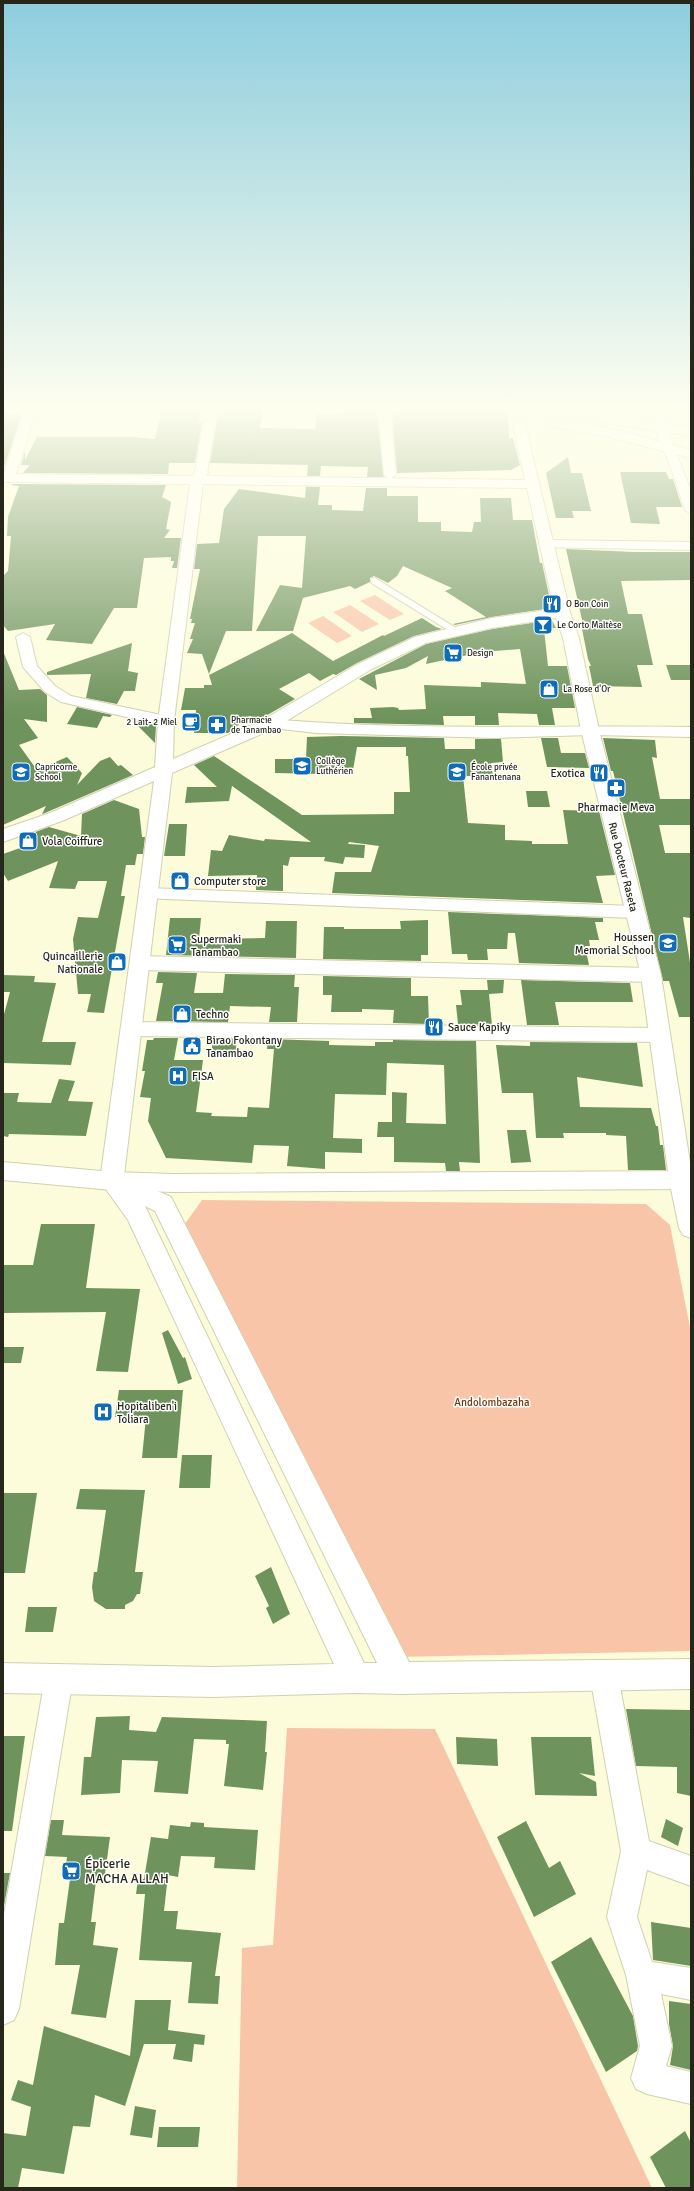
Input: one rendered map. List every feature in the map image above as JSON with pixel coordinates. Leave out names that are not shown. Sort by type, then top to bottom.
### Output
[{"type":"street","points":[[194,512],[166,721],[164,770],[112,1180],[137,1214],[356,1678]]},
{"type":"street","name":"Rue Docteur Raseta","points":[[539,512],[562,612],[571,638],[590,730],[634,912],[651,975],[658,1035],[686,1179],[691,1228]]},
{"type":"street","points":[[546,544],[691,546]]},
{"type":"street","points":[[3,836],[56,817],[269,724],[364,667],[421,640],[492,623],[562,612]]},
{"type":"street","points":[[23,637],[30,667],[50,689],[66,699],[166,721]]},
{"type":"street","points":[[269,724],[316,728],[496,733],[590,730],[691,732]]},
{"type":"street","points":[[148,894],[634,912]]},
{"type":"street","points":[[139,962],[651,975]]},
{"type":"street","points":[[131,1029],[658,1035]]},
{"type":"street","points":[[3,1171],[112,1180],[182,1183],[686,1179]]},
{"type":"street","points":[[112,1180],[163,1204],[401,1679]]},
{"type":"street","points":[[3,1678],[213,1682],[356,1678],[401,1679],[691,1674]]},
{"type":"street","points":[[604,1676],[636,1851],[622,1917],[641,1975],[656,2046],[647,2078],[691,2088]]},
{"type":"street","points":[[3,2009],[59,1678]]},
{"type":"street","points":[[636,1851],[691,1871]]},
{"type":"street","points":[[641,1975],[691,1984]]},
{"type":"lane","points":[[374,581],[457,632]]},
{"type":"green space","points":[[375,595],[404,614],[390,620],[360,601]]},
{"type":"green space","points":[[350,605],[379,624],[362,632],[333,612]]},
{"type":"green space","points":[[323,616],[352,636],[337,643],[308,623]]},
{"type":"green space","name":"Andolombazaha","points":[[202,1200],[646,1204],[670,1225],[691,1333],[691,1651],[395,1657],[184,1225]]},
{"type":"green space","points":[[287,1728],[435,1729],[652,2188],[237,2188],[242,1948],[273,1945]]},
{"type":"building","points":[[10,512],[169,512],[166,529],[170,530],[164,538],[181,538],[177,568],[172,568],[174,561],[171,561],[171,557],[144,558],[137,608],[114,608],[92,644],[46,640],[55,624],[8,631],[3,625],[3,576],[8,571],[11,536],[7,536]]},
{"type":"building","points":[[224,512],[418,512],[418,522],[441,522],[441,531],[472,532],[474,522],[481,522],[481,512],[512,512],[513,520],[532,520],[540,563],[542,563],[549,595],[544,606],[545,609],[492,617],[455,625],[453,624],[486,617],[445,591],[452,588],[403,566],[397,576],[388,583],[374,576],[370,578],[370,582],[355,589],[350,586],[303,598],[293,631],[256,631],[280,585],[302,588],[306,536],[258,536],[252,631],[226,631],[209,674],[202,654],[187,653],[193,639],[190,639],[195,623],[191,623],[192,619],[190,619],[200,569],[194,569],[197,544],[219,543]]},
{"type":"building","points":[[555,512],[572,512],[574,518],[556,518]]},
{"type":"building","points":[[629,512],[657,512],[660,524],[631,523]]},
{"type":"building","points":[[566,549],[634,552],[691,552],[691,580],[621,581],[628,614],[642,614],[653,665],[637,665],[642,687],[593,686],[589,666],[591,666],[588,659],[581,624],[583,624]]},
{"type":"building","points":[[422,618],[442,629],[414,636],[357,663],[336,675],[333,674],[320,681],[309,673],[279,689],[295,699],[257,721],[250,716],[228,733],[194,733],[196,710],[181,710],[185,688],[204,688],[204,685],[212,685],[209,675],[292,633],[333,661],[383,635],[384,636]]},
{"type":"building","points":[[552,620],[556,628],[544,629],[548,666],[567,666],[575,708],[552,708],[555,725],[539,725],[537,714],[498,713],[499,725],[475,725],[475,716],[443,716],[444,725],[354,723],[354,718],[372,718],[370,708],[393,707],[398,708],[399,710],[426,709],[424,685],[481,687],[481,682],[526,684],[520,649],[482,652],[426,664],[428,656],[406,668],[375,675],[377,690],[359,679],[426,644],[492,629]]},
{"type":"building","points":[[132,643],[128,671],[138,673],[135,691],[124,691],[117,704],[86,698],[91,674],[47,675],[47,672]]},
{"type":"building","points":[[3,651],[19,690],[40,689],[47,695],[47,722],[24,719],[38,738],[19,745],[37,770],[67,757],[82,773],[77,785],[100,761],[110,757],[118,766],[121,765],[133,775],[45,813],[42,814],[46,806],[3,825]]},
{"type":"building","points":[[666,665],[691,665],[691,680],[671,680]]},
{"type":"building","points":[[77,707],[112,715],[110,717],[103,716],[97,728],[67,724]]},
{"type":"building","points":[[137,721],[156,725],[155,743],[135,723]]},
{"type":"building","points":[[341,736],[444,738],[445,749],[475,749],[475,739],[501,739],[503,762],[491,763],[493,776],[463,776],[468,823],[505,825],[505,840],[532,841],[532,844],[568,844],[563,810],[599,811],[615,875],[596,876],[603,903],[332,893],[335,872],[371,872],[379,846],[349,842],[348,844],[365,845],[364,858],[345,857],[343,864],[324,861],[325,857],[290,857],[288,866],[283,865],[283,891],[256,890],[257,875],[208,876],[211,850],[222,851],[229,835],[264,841],[265,839],[311,842],[232,786],[229,801],[185,803],[187,787],[217,787],[194,765],[214,756],[302,815],[394,814],[394,792],[410,792],[406,747],[357,747],[353,770],[324,768],[324,774],[275,773],[275,759],[306,759],[307,737]]},
{"type":"building","points":[[541,738],[558,738],[561,753],[585,753],[589,768],[547,767]]},
{"type":"building","points":[[603,738],[655,740],[657,758],[652,757],[660,799],[691,799],[691,825],[659,825],[665,853],[691,853],[691,918],[683,917],[691,969],[691,1017],[679,1017],[669,981],[663,981],[613,771],[611,771]]},
{"type":"building","points":[[526,791],[547,791],[550,807],[528,807]]},
{"type":"building","points":[[114,800],[139,809],[142,837],[145,837],[143,854],[137,854],[135,865],[126,865],[121,896],[125,896],[104,1013],[87,1012],[91,994],[78,994],[73,939],[78,917],[98,918],[107,881],[78,881],[75,889],[49,888],[58,861],[8,881],[3,873],[3,854],[23,847],[30,834],[49,827],[81,836],[82,814]]},
{"type":"building","points":[[169,824],[187,824],[185,856],[164,856]]},
{"type":"building","points":[[448,912],[603,918],[603,922],[595,922],[599,940],[589,940],[590,946],[585,946],[589,965],[519,963],[515,933],[508,933],[507,949],[487,949],[488,960],[468,960],[467,954],[452,954]]},
{"type":"building","points":[[170,918],[201,918],[199,939],[265,938],[266,921],[297,921],[296,958],[166,955]]},
{"type":"building","points":[[428,920],[428,955],[421,955],[421,961],[323,959],[324,927],[344,927],[344,929],[401,929],[400,921]]},
{"type":"building","points":[[158,972],[197,973],[194,993],[223,993],[225,974],[295,975],[294,987],[299,987],[297,1022],[269,1022],[271,1007],[230,1006],[228,1022],[156,1021],[163,983],[156,983]]},
{"type":"building","points":[[3,975],[35,976],[34,982],[56,983],[42,1042],[76,1042],[71,1065],[3,1063],[3,1018],[10,992],[3,992]]},
{"type":"building","points":[[323,976],[411,978],[411,996],[428,996],[429,1024],[393,1023],[394,1010],[362,1009],[362,1012],[331,1012],[332,995],[323,995]]},
{"type":"building","points":[[487,980],[504,980],[503,993],[489,994],[492,1025],[458,1024],[456,1005],[462,1005],[460,990],[488,990]]},
{"type":"building","points":[[521,980],[630,983],[633,1002],[555,1002],[559,1025],[527,1025]]},
{"type":"building","points":[[154,1038],[178,1038],[174,1060],[203,1060],[196,1112],[212,1113],[211,1116],[247,1117],[248,1107],[269,1108],[274,1049],[267,1049],[268,1039],[329,1041],[329,1045],[375,1046],[375,1042],[393,1042],[393,1040],[476,1041],[480,1163],[459,1162],[460,1171],[446,1171],[445,1163],[394,1162],[394,1137],[377,1137],[378,1122],[392,1122],[392,1092],[407,1093],[406,1123],[446,1124],[444,1065],[387,1063],[386,1095],[335,1094],[333,1138],[362,1139],[362,1153],[325,1152],[325,1169],[287,1166],[289,1146],[254,1145],[252,1163],[166,1158],[148,1121],[151,1098],[140,1097],[145,1071],[142,1071],[147,1040],[153,1040]]},
{"type":"building","points":[[213,1038],[237,1039],[235,1057],[211,1057]]},
{"type":"building","points":[[530,1042],[637,1043],[643,1087],[577,1077],[580,1107],[651,1108],[656,1126],[658,1126],[660,1145],[663,1145],[666,1170],[628,1170],[626,1136],[606,1135],[606,1133],[563,1133],[564,1138],[536,1138],[533,1093],[502,1093],[496,1045],[530,1046]]},
{"type":"building","points":[[59,1079],[75,1081],[68,1101],[93,1102],[86,1136],[9,1134],[8,1137],[3,1136],[3,1093],[19,1093],[17,1102],[51,1103]]},
{"type":"building","points":[[507,1130],[526,1130],[531,1162],[511,1163]]},
{"type":"building","points":[[41,1224],[95,1224],[86,1288],[140,1289],[128,1372],[96,1371],[106,1312],[3,1313],[3,1265],[33,1265]]},
{"type":"building","points":[[168,1330],[183,1358],[185,1357],[192,1379],[178,1384],[162,1333]]},
{"type":"building","points":[[3,1347],[24,1347],[21,1363],[3,1363]]},
{"type":"building","points":[[119,1390],[183,1390],[177,1458],[142,1458],[146,1417],[115,1417]]},
{"type":"building","points":[[182,1455],[212,1455],[210,1488],[179,1488]]},
{"type":"building","points":[[80,1489],[145,1490],[135,1572],[143,1572],[140,1594],[137,1594],[133,1601],[125,1605],[125,1609],[106,1609],[94,1601],[92,1587],[94,1572],[97,1572],[106,1510],[76,1509]]},
{"type":"building","points":[[3,1493],[37,1493],[25,1573],[3,1573]]},
{"type":"building","points":[[271,1567],[290,1614],[273,1624],[266,1608],[269,1606],[255,1576]]},
{"type":"building","points":[[28,1607],[57,1607],[53,1632],[25,1632]]},
{"type":"building","points":[[626,1709],[691,1710],[691,1734],[689,1734],[691,1735],[691,1796],[677,1793],[677,1767],[636,1766]]},
{"type":"building","points":[[130,1716],[129,1730],[156,1732],[162,1717],[267,1721],[265,1752],[267,1752],[263,1790],[224,1786],[229,1744],[226,1744],[226,1740],[194,1739],[188,1794],[154,1792],[158,1761],[122,1760],[120,1793],[81,1795],[84,1757],[91,1757],[96,1717]]},
{"type":"building","points":[[3,1736],[25,1736],[12,1831],[3,1831]]},
{"type":"building","points":[[456,1737],[497,1739],[498,1766],[457,1764]]},
{"type":"building","points":[[531,1737],[591,1737],[595,1776],[579,1773],[596,1782],[597,1796],[535,1795]]},
{"type":"building","points":[[666,1819],[683,1828],[678,1846],[661,1837]]},
{"type":"building","points":[[51,1820],[64,1820],[62,1835],[110,1837],[104,1881],[96,1881],[91,1922],[96,1922],[93,1945],[118,1948],[106,2018],[71,2014],[80,1965],[55,1965],[59,1923],[64,1923],[70,1879],[64,1879],[67,1857],[45,1856]]},
{"type":"building","points":[[526,1821],[549,1868],[560,1861],[576,1894],[534,1917],[497,1837]]},
{"type":"building","points":[[191,1822],[204,1823],[204,1827],[258,1830],[255,1870],[214,1868],[215,1857],[181,1856],[178,1877],[168,1875],[164,1911],[178,1911],[176,1929],[221,1933],[215,1976],[220,1976],[218,2004],[188,2003],[192,1962],[139,1960],[145,1894],[136,1894],[138,1879],[144,1879],[151,1837],[168,1839],[170,1825],[190,1827]]},
{"type":"building","points":[[3,1873],[10,1873],[3,1911]]},
{"type":"building","points":[[651,1922],[691,1928],[691,1966],[653,1960]]},
{"type":"building","points":[[591,1937],[633,2016],[638,2046],[637,2051],[606,2072],[551,1962]]},
{"type":"building","points":[[135,2000],[171,2000],[168,2030],[205,2035],[204,2045],[194,2044],[192,2062],[173,2059],[176,2044],[144,2044],[125,2106],[95,2095],[90,2127],[73,2126],[64,2174],[22,2168],[18,2188],[3,2188],[3,2133],[26,2136],[31,2107],[11,2100],[18,2080],[33,2085],[44,2026],[130,2056]]},
{"type":"building","points":[[669,2001],[691,2004],[691,2070],[670,2065],[673,2046],[669,2024]]},
{"type":"building","points":[[135,2106],[156,2110],[152,2138],[130,2135]]},
{"type":"building","points":[[159,2127],[200,2127],[198,2147],[157,2147]]},
{"type":"building","points":[[685,2131],[691,2143],[691,2188],[666,2188],[650,2157]]},
{"type":"place","name":"O Bon Coin","points":[[552,604]]},
{"type":"place","name":"Le Corto Maltèse","points":[[543,625]]},
{"type":"place","name":"Design","points":[[453,653]]},
{"type":"place","name":"La Rose d'Or","points":[[549,689]]},
{"type":"place","name":"2 Lait- 2 Miel","points":[[191,722]]},
{"type":"place","name":"Pharmacie de Tanambao","points":[[217,725]]},
{"type":"place","name":"Collège Luthérien","points":[[302,766]]},
{"type":"place","name":"Capricorne School","points":[[21,772]]},
{"type":"place","name":"École privée Fanantenana","points":[[457,772]]},
{"type":"place","name":"Exotica","points":[[599,773]]},
{"type":"place","name":"Pharmacie Meva","points":[[616,788]]},
{"type":"place","name":"Vola Coiffure","points":[[28,841]]},
{"type":"place","name":"Computer store","points":[[180,881]]},
{"type":"place","name":"Houssen Memorial School","points":[[668,943]]},
{"type":"place","name":"Supermaki Tanambao","points":[[177,945]]},
{"type":"place","name":"Quincaillerie Nationale","points":[[117,962]]},
{"type":"place","name":"Techno","points":[[182,1014]]},
{"type":"place","name":"Sauce Kapiky","points":[[434,1027]]},
{"type":"place","name":"Birao Fokontany Tanambao","points":[[192,1046]]},
{"type":"place","name":"FISA","points":[[178,1076]]},
{"type":"place","name":"Hopitaliben'i Toliara","points":[[103,1412]]},
{"type":"place","name":"Épicerie MACHA ALLAH","points":[[71,1871]]}]
